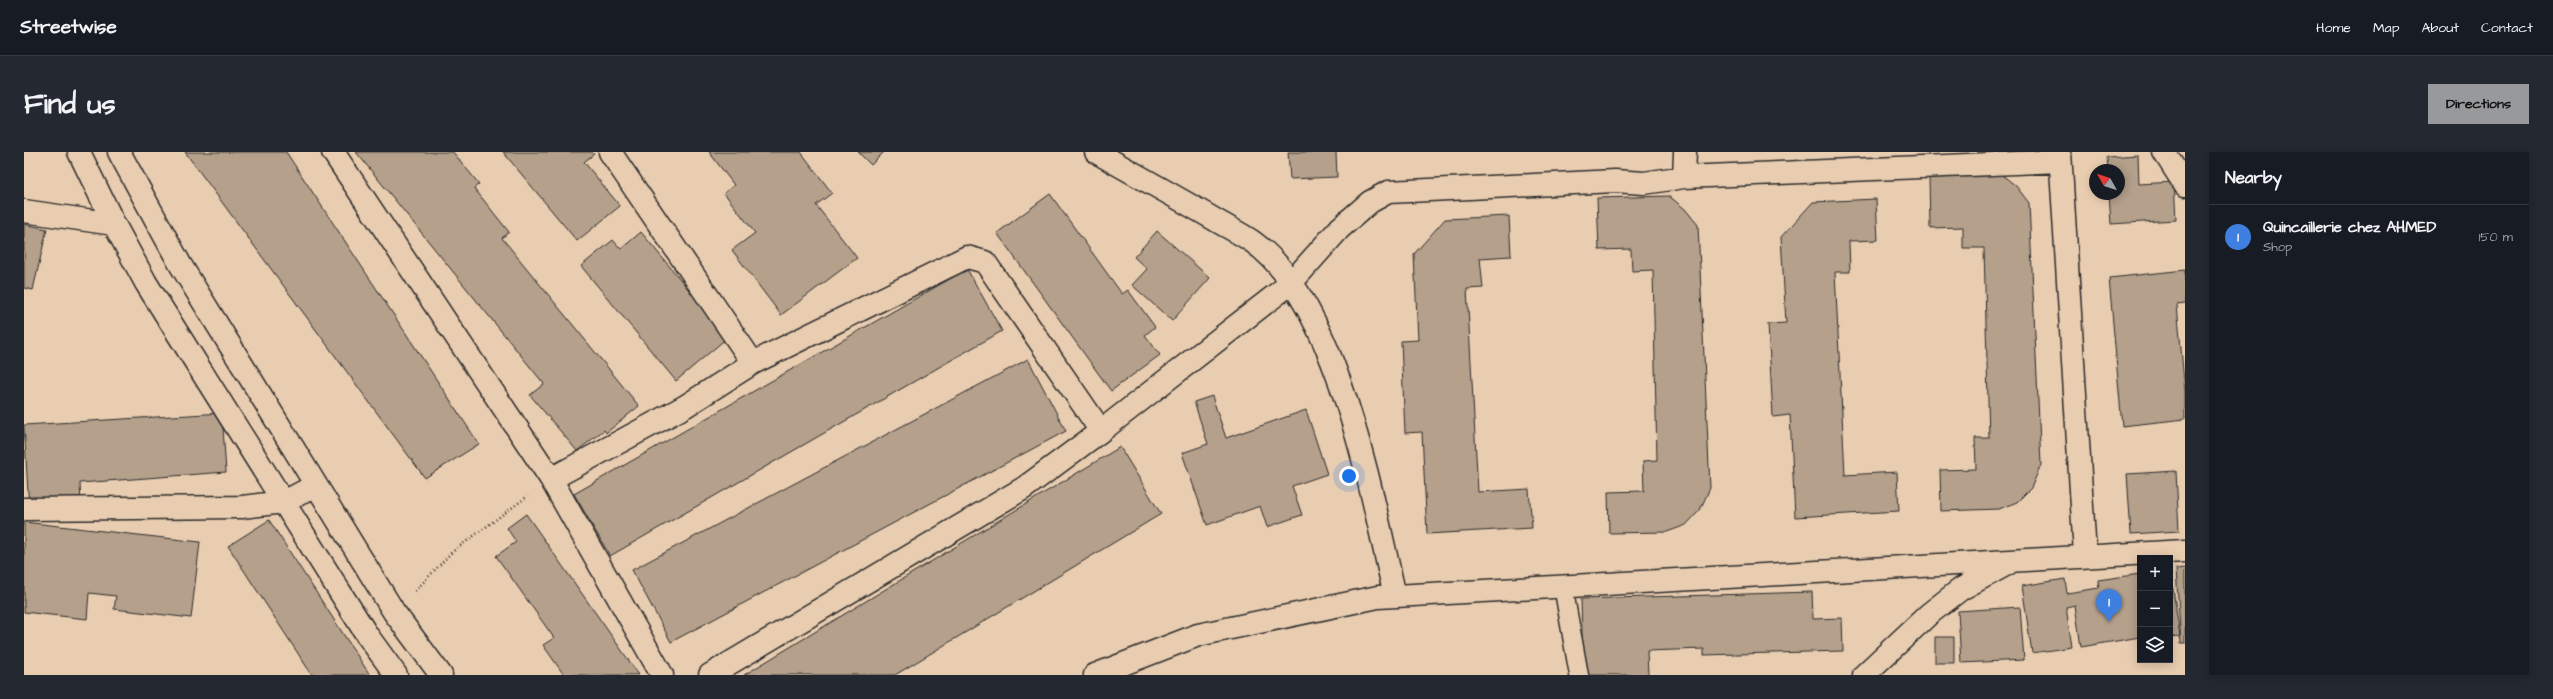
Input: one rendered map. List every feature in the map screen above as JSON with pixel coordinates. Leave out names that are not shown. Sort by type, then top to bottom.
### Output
[{"type":"street","points":[[79,152],[114,224],[146,283],[367,635],[396,675]]},
{"type":"street","points":[[119,152],[180,264],[394,612],[441,675]]},
{"type":"street","points":[[334,152],[551,479],[662,675]]},
{"type":"street","points":[[610,152],[753,363]]},
{"type":"street","points":[[1096,152],[1254,243],[1276,264],[1291,283],[1326,345],[1360,444],[1395,596]]},
{"type":"street","points":[[1684,176],[1685,152]]},
{"type":"street","points":[[2164,152],[2185,185]]},
{"type":"street","points":[[710,675],[1024,488],[1101,431],[1291,283],[1340,228],[1370,202],[1388,192],[1615,181],[1644,183],[1684,176],[2060,156],[2085,555]]},
{"type":"street","points":[[24,211],[114,224]]},
{"type":"street","points":[[551,479],[684,407],[753,363],[967,257],[985,262],[993,272],[1101,431]]},
{"type":"street","points":[[24,509],[242,507],[284,502],[316,485]]},
{"type":"street","points":[[1096,675],[1198,635],[1378,597],[2085,555],[2185,551]]},
{"type":"street","points":[[1864,675],[1929,614],[1960,590],[2015,560]]},
{"type":"lane","points":[[1564,586],[1579,675]]},
{"type":"path","points":[[394,612],[452,552],[551,479]]},
{"type":"building","points":[[185,152],[286,152],[479,444],[425,478]]},
{"type":"building","points":[[356,152],[453,152],[479,184],[474,188],[509,232],[502,238],[639,406],[606,433],[604,430],[577,451],[530,395],[544,384]]},
{"type":"building","points":[[503,152],[592,152],[594,154],[584,162],[620,206],[577,241]]},
{"type":"building","points":[[709,152],[801,152],[832,193],[816,205],[857,258],[781,315],[732,250],[755,233],[724,193],[734,185]]},
{"type":"building","points":[[858,152],[884,152],[871,165]]},
{"type":"building","points":[[1288,152],[1336,152],[1337,177],[1290,179]]},
{"type":"building","points":[[2138,155],[2139,184],[2174,182],[2176,220],[2111,224],[2109,200],[2125,200],[2125,164],[2108,164],[2107,157]]},
{"type":"building","points":[[2001,174],[2016,186],[2029,203],[2041,465],[2031,488],[2017,502],[1999,509],[1941,511],[1940,470],[1976,469],[1975,438],[1989,438],[1984,248],[1963,248],[1963,227],[1930,228],[1929,176]]},
{"type":"building","points":[[1050,194],[1122,294],[1128,290],[1155,327],[1145,335],[1160,355],[1111,391],[997,233]]},
{"type":"building","points":[[1669,196],[1685,209],[1698,225],[1710,488],[1700,510],[1686,525],[1667,532],[1609,533],[1608,492],[1644,491],[1643,461],[1657,460],[1653,270],[1632,271],[1631,249],[1599,250],[1597,198]]},
{"type":"building","points":[[1876,199],[1878,240],[1849,241],[1850,272],[1835,272],[1845,475],[1897,472],[1899,511],[1795,517],[1790,415],[1773,417],[1768,324],[1786,323],[1781,237],[1813,202]]},
{"type":"building","points":[[1509,216],[1511,256],[1480,258],[1483,288],[1467,289],[1478,492],[1529,489],[1532,528],[1427,534],[1422,432],[1405,433],[1401,341],[1418,340],[1414,254],[1445,219]]},
{"type":"building","points":[[24,224],[47,229],[33,290],[24,288]]},
{"type":"building","points":[[1157,231],[1210,278],[1172,321],[1132,285],[1147,269],[1134,257]]},
{"type":"building","points":[[641,232],[728,337],[676,381],[581,266],[613,240],[621,249]]},
{"type":"building","points":[[967,269],[1002,331],[610,556],[574,494]]},
{"type":"building","points":[[2185,270],[2185,304],[2177,305],[2185,392],[2185,419],[2122,426],[2109,278]]},
{"type":"building","points":[[1028,359],[1066,431],[671,642],[632,570]]},
{"type":"building","points":[[1212,396],[1226,438],[1306,410],[1327,474],[1292,486],[1302,515],[1267,527],[1260,506],[1207,525],[1182,453],[1208,444],[1194,402]]},
{"type":"building","points":[[222,413],[226,472],[80,483],[81,506],[29,509],[24,425]]},
{"type":"building","points":[[1120,447],[1161,514],[895,675],[744,675]]},
{"type":"building","points":[[2176,471],[2179,531],[2131,534],[2127,474]]},
{"type":"building","points":[[526,514],[639,675],[564,675],[543,645],[554,638],[496,556],[516,542],[507,528]]},
{"type":"building","points":[[269,520],[370,675],[312,675],[228,546]]},
{"type":"building","points":[[24,522],[200,542],[191,618],[114,609],[116,596],[89,593],[87,619],[24,612]]},
{"type":"building","points":[[2185,568],[2185,643],[2181,643],[2176,569]]},
{"type":"building","points":[[2137,574],[2137,638],[2081,647],[2075,605],[2066,607],[2072,647],[2032,653],[2022,586],[2065,579],[2067,593],[2099,588],[2098,580]]},
{"type":"building","points":[[2173,589],[2180,636],[2173,637]]},
{"type":"building","points":[[1812,592],[1813,619],[1842,618],[1843,651],[1704,655],[1704,649],[1647,651],[1648,675],[1583,675],[1581,599]]},
{"type":"building","points":[[2020,607],[2024,660],[1961,663],[1958,611]]},
{"type":"building","points":[[1935,637],[1954,637],[1954,663],[1935,663]]},
{"type":"place","name":"Quincaillerie chez AHMED","points":[[2109,622]]}]
